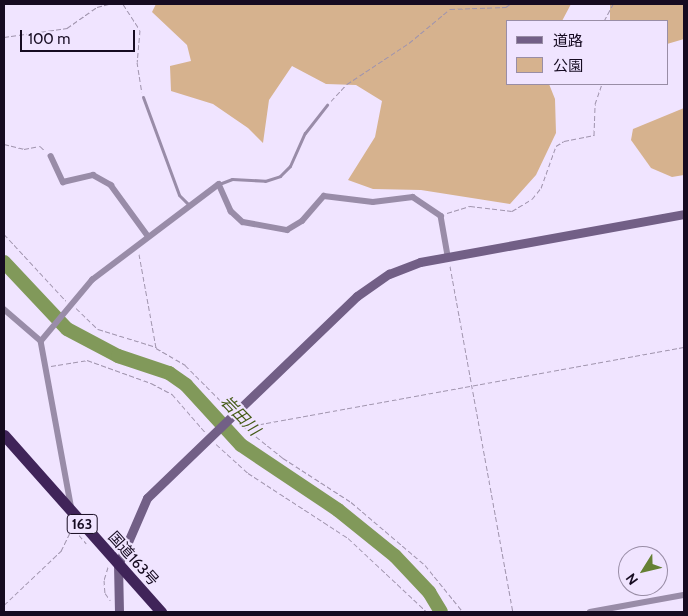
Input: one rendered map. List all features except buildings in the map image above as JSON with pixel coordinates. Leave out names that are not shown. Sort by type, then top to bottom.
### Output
[{"type":"highway","name":"国道163号","points":[[4,435],[73,518],[113,563],[161,612]]},
{"type":"street","points":[[52,156],[62,182],[93,175],[111,185],[148,236]]},
{"type":"street","points":[[41,341],[92,280],[219,184],[231,211],[243,222],[287,230],[302,221],[324,196],[373,202],[413,197],[441,216],[448,255]]},
{"type":"street","points":[[119,612],[113,563],[147,498],[208,437],[358,296],[389,274],[448,255],[684,214]]},
{"type":"street","points":[[4,309],[41,341],[73,518]]},
{"type":"street","points":[[590,612],[684,595]]},
{"type":"lane","points":[[143,96],[179,195],[189,205]]},
{"type":"lane","points":[[219,184],[232,179],[265,181],[280,176],[290,166],[305,133],[326,105]]},
{"type":"path","points":[[4,36],[67,28],[96,7],[109,4]]},
{"type":"path","points":[[123,4],[140,30],[138,62],[143,96]]},
{"type":"path","points":[[326,105],[347,84],[409,43],[450,9],[487,9],[510,4]]},
{"type":"path","points":[[605,20],[613,4]]},
{"type":"path","points":[[441,216],[470,206],[512,211],[532,199],[541,188],[556,146],[564,141],[594,135],[595,104],[602,85]]},
{"type":"path","points":[[4,144],[24,149],[40,146],[52,156]]},
{"type":"path","points":[[4,234],[65,301],[72,303],[98,329],[156,348],[194,372],[244,427],[276,454],[351,502],[425,565],[444,585],[463,612]]},
{"type":"path","points":[[137,246],[156,348]]},
{"type":"path","points":[[448,255],[513,612]]},
{"type":"path","points":[[244,427],[684,347]]},
{"type":"path","points":[[47,366],[87,360],[152,382],[172,394],[208,437],[248,473],[348,538],[427,612]]},
{"type":"path","points":[[73,518],[76,527]]},
{"type":"path","points":[[4,605],[61,551],[73,518]]},
{"type":"path","points":[[78,532],[88,544]]},
{"type":"path","points":[[112,603],[105,593],[113,563]]},
{"type":"green space","points":[[156,4],[571,4],[563,20],[506,20],[506,85],[549,85],[555,99],[556,133],[536,175],[510,204],[421,190],[373,189],[348,180],[375,137],[382,101],[356,85],[326,84],[292,66],[269,100],[263,143],[248,128],[213,104],[171,91],[170,66],[191,61],[187,45],[152,12]]},
{"type":"green space","points":[[610,4],[684,4],[684,39],[668,44],[668,20],[610,20]]},
{"type":"green space","points":[[684,108],[684,175],[672,177],[651,168],[631,140],[633,129]]},
{"type":"waterway","name":"岩田川","points":[[4,262],[67,329],[118,356],[169,373],[186,385],[241,445],[338,510],[395,556],[429,592],[441,612]]}]
